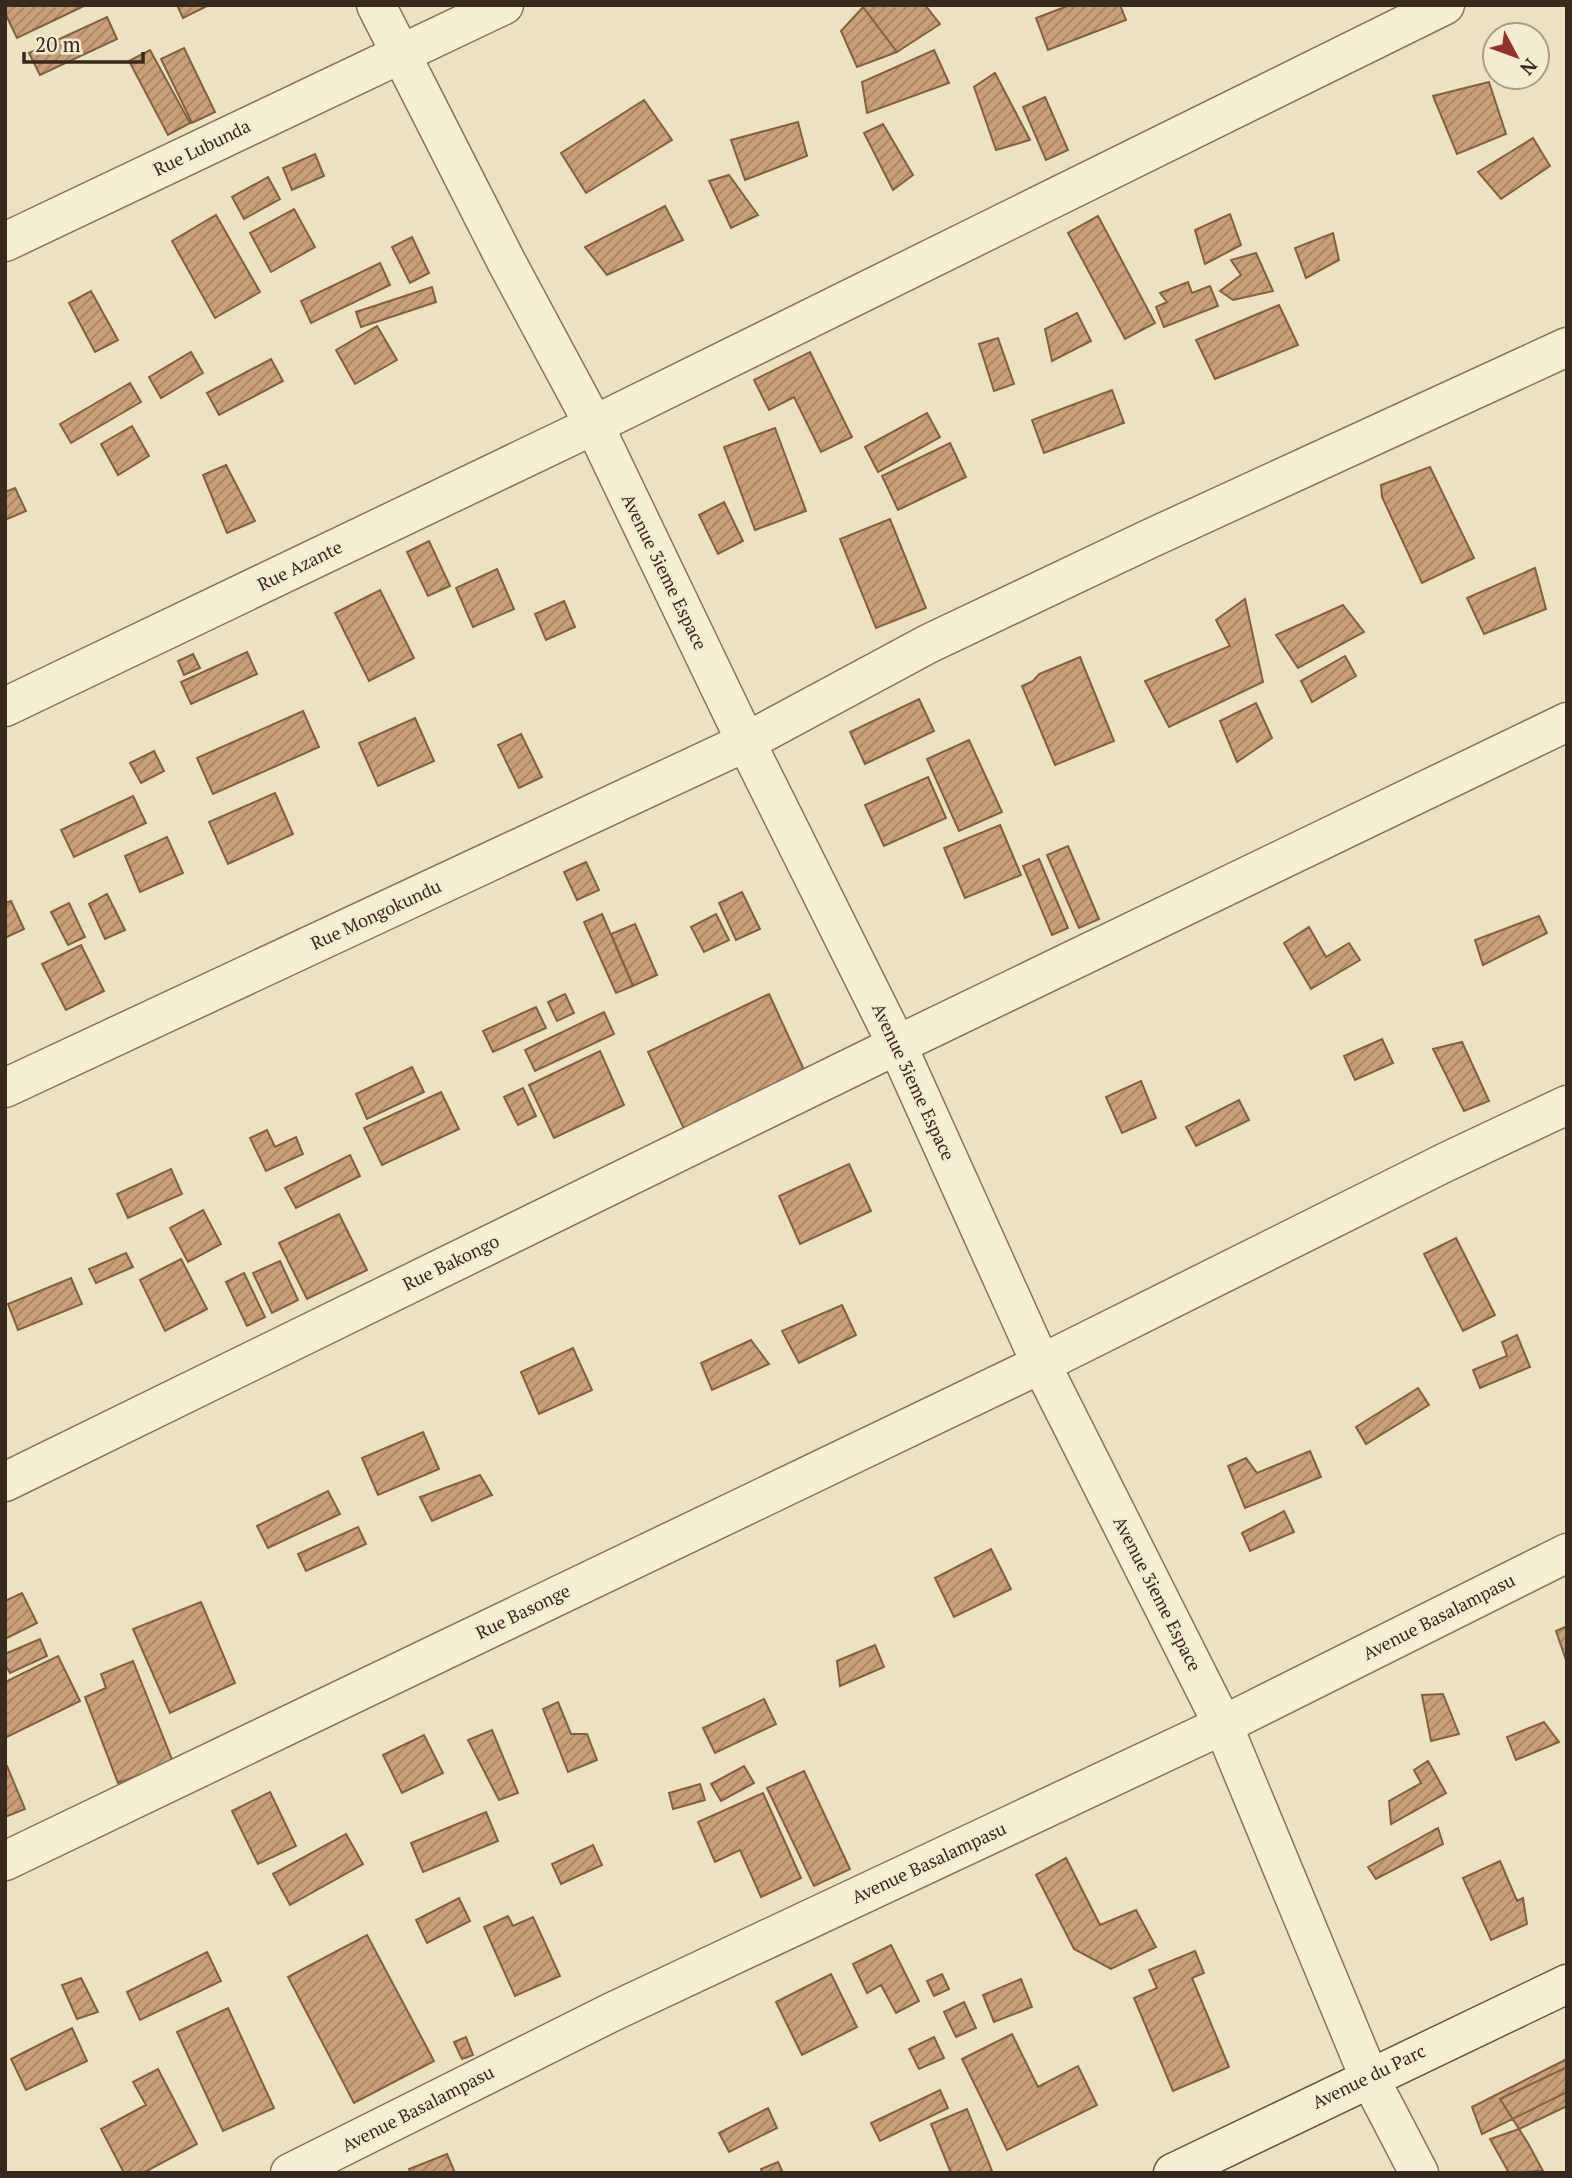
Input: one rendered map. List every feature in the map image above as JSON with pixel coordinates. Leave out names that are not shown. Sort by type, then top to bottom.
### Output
[{"type":"street","name":"Avenue 3ieme Espace","points":[[376,5],[594,425],[746,742],[897,1045],[1041,1364],[1223,1725],[1369,2077],[1419,2173]]},
{"type":"street","name":"Rue Lubunda","points":[[5,242],[504,5]]},
{"type":"street","name":"Rue Azante","points":[[5,707],[594,425],[1444,5]]},
{"type":"street","name":"Rue Mongokundu","points":[[5,1088],[746,742],[940,638],[1567,347]]},
{"type":"street","name":"Rue Bakongo","points":[[5,1482],[897,1045],[1567,722]]},
{"type":"street","name":"Rue Basonge","points":[[5,1861],[1041,1364],[1446,1162],[1567,1105]]},
{"type":"street","name":"Avenue Basalampasu","points":[[290,2173],[612,2012],[1223,1725],[1567,1553]]},
{"type":"street","name":"Avenue du Parc","points":[[1173,2173],[1567,1984]]},
{"type":"building","points":[[5,5],[86,5],[17,38],[5,13]]},
{"type":"building","points":[[177,5],[209,5],[183,18]]},
{"type":"building","points":[[925,5],[940,24],[897,52],[863,7]]},
{"type":"building","points":[[1070,5],[1120,5],[1126,20],[1048,50],[1036,18]]},
{"type":"building","points":[[863,7],[897,52],[857,67],[841,31]]},
{"type":"building","points":[[107,17],[117,39],[40,75],[29,53]]},
{"type":"building","points":[[184,48],[215,112],[192,123],[161,59]]},
{"type":"building","points":[[150,50],[190,123],[168,135],[129,61]]},
{"type":"building","points":[[934,50],[949,83],[867,113],[862,82]]},
{"type":"building","points":[[995,73],[1030,140],[996,150],[974,87]]},
{"type":"building","points":[[1481,84],[1481,91],[1492,91],[1506,134],[1457,154],[1433,96]]},
{"type":"building","points":[[1045,97],[1068,150],[1046,160],[1023,107]]},
{"type":"building","points":[[644,100],[672,140],[586,193],[561,153]]},
{"type":"building","points":[[798,122],[807,156],[745,180],[731,140]]},
{"type":"building","points":[[883,124],[913,175],[893,190],[864,133]]},
{"type":"building","points":[[1533,138],[1550,166],[1501,199],[1478,172]]},
{"type":"building","points":[[315,154],[324,176],[292,190],[283,168]]},
{"type":"building","points":[[729,175],[758,215],[731,228],[709,181]]},
{"type":"building","points":[[268,177],[280,199],[244,219],[232,197]]},
{"type":"building","points":[[665,206],[683,240],[607,275],[585,247]]},
{"type":"building","points":[[294,209],[315,247],[271,272],[250,233]]},
{"type":"building","points":[[1230,214],[1241,245],[1205,264],[1195,230]]},
{"type":"building","points":[[216,215],[260,292],[215,318],[172,241]]},
{"type":"building","points":[[1098,216],[1155,323],[1125,339],[1068,233]]},
{"type":"building","points":[[1333,233],[1339,260],[1306,278],[1295,248]]},
{"type":"building","points":[[412,237],[429,273],[410,283],[392,247]]},
{"type":"building","points":[[1256,253],[1273,291],[1233,300],[1220,291],[1241,275],[1231,260]]},
{"type":"building","points":[[380,263],[390,285],[311,323],[301,301]]},
{"type":"building","points":[[1188,282],[1192,293],[1210,286],[1218,306],[1164,327],[1156,307],[1167,302],[1160,293]]},
{"type":"building","points":[[432,287],[436,302],[361,327],[356,312]]},
{"type":"building","points":[[91,291],[118,340],[95,352],[69,303]]},
{"type":"building","points":[[1279,305],[1298,345],[1215,379],[1196,340]]},
{"type":"building","points":[[1077,313],[1091,341],[1052,361],[1045,329]]},
{"type":"building","points":[[377,326],[397,360],[355,384],[336,350]]},
{"type":"building","points":[[998,338],[1014,384],[994,391],[979,344]]},
{"type":"building","points":[[191,352],[203,373],[161,398],[149,377]]},
{"type":"building","points":[[810,352],[852,437],[821,452],[794,397],[769,410],[754,380]]},
{"type":"building","points":[[271,359],[283,381],[219,415],[207,393]]},
{"type":"building","points":[[130,383],[141,402],[71,443],[60,424]]},
{"type":"building","points":[[1112,390],[1124,423],[1044,453],[1032,420]]},
{"type":"building","points":[[927,413],[940,437],[878,472],[865,447]]},
{"type":"building","points":[[132,426],[149,456],[118,475],[101,444]]},
{"type":"building","points":[[775,428],[806,511],[755,530],[724,447]]},
{"type":"building","points":[[950,443],[966,477],[898,510],[882,476]]},
{"type":"building","points":[[226,465],[255,521],[227,533],[203,475]]},
{"type":"building","points":[[1430,467],[1474,558],[1422,583],[1382,497],[1381,485]]},
{"type":"building","points":[[15,488],[26,511],[5,520],[5,492]]},
{"type":"building","points":[[724,502],[743,541],[718,554],[699,515]]},
{"type":"building","points":[[890,519],[926,608],[876,628],[840,539]]},
{"type":"building","points":[[429,541],[450,586],[428,596],[407,552]]},
{"type":"building","points":[[1535,568],[1546,609],[1484,634],[1467,598]]},
{"type":"building","points":[[497,569],[514,609],[473,627],[456,588]]},
{"type":"building","points":[[380,590],[414,658],[369,681],[335,613]]},
{"type":"building","points":[[1245,599],[1263,682],[1169,727],[1145,681],[1230,646],[1216,620]]},
{"type":"building","points":[[564,601],[575,627],[546,640],[535,614]]},
{"type":"building","points":[[1343,605],[1364,632],[1298,668],[1276,635]]},
{"type":"building","points":[[247,652],[257,674],[191,704],[181,682]]},
{"type":"building","points":[[193,654],[200,668],[184,675],[178,661]]},
{"type":"building","points":[[1345,656],[1356,676],[1312,702],[1301,681]]},
{"type":"building","points":[[1080,657],[1114,741],[1055,765],[1022,686],[1033,681],[1039,674]]},
{"type":"building","points":[[919,699],[934,731],[865,764],[850,732]]},
{"type":"building","points":[[1256,703],[1272,738],[1237,762],[1220,721]]},
{"type":"building","points":[[303,711],[319,747],[213,794],[197,758]]},
{"type":"building","points":[[415,718],[434,761],[378,786],[359,743]]},
{"type":"building","points":[[521,734],[542,777],[519,788],[498,745]]},
{"type":"building","points":[[969,740],[1002,812],[959,831],[927,759]]},
{"type":"building","points":[[154,751],[164,771],[141,783],[130,763]]},
{"type":"building","points":[[928,777],[946,818],[884,846],[865,805]]},
{"type":"building","points":[[275,793],[293,834],[228,864],[209,822]]},
{"type":"building","points":[[133,796],[146,823],[74,857],[61,830]]},
{"type":"building","points":[[1000,825],[1021,875],[965,898],[944,848]]},
{"type":"building","points":[[167,837],[183,873],[140,892],[125,856]]},
{"type":"building","points":[[1068,846],[1099,919],[1079,928],[1047,855]]},
{"type":"building","points":[[1039,859],[1068,928],[1052,935],[1023,866]]},
{"type":"building","points":[[586,862],[599,890],[577,900],[564,872]]},
{"type":"building","points":[[742,892],[760,929],[736,940],[719,903]]},
{"type":"building","points":[[107,894],[125,930],[105,939],[89,904]]},
{"type":"building","points":[[11,901],[24,929],[5,938],[5,903]]},
{"type":"building","points":[[69,903],[85,937],[68,945],[51,912]]},
{"type":"building","points":[[602,914],[633,986],[616,993],[584,922]]},
{"type":"building","points":[[716,914],[729,940],[704,952],[691,927]]},
{"type":"building","points":[[1539,916],[1547,933],[1483,965],[1475,940]]},
{"type":"building","points":[[635,924],[657,975],[633,986],[611,934]]},
{"type":"building","points":[[1309,927],[1326,957],[1349,943],[1360,960],[1311,989],[1284,943]]},
{"type":"building","points":[[81,945],[104,991],[66,1010],[42,964]]},
{"type":"building","points":[[565,994],[574,1013],[557,1021],[548,1002]]},
{"type":"building","points":[[769,994],[805,1072],[684,1129],[648,1052]]},
{"type":"building","points":[[536,1007],[546,1028],[493,1052],[483,1031]]},
{"type":"building","points":[[604,1012],[614,1034],[535,1071],[525,1050]]},
{"type":"building","points":[[1382,1039],[1393,1063],[1355,1080],[1344,1056]]},
{"type":"building","points":[[1462,1042],[1489,1101],[1464,1111],[1433,1049]]},
{"type":"building","points":[[600,1051],[624,1105],[554,1138],[529,1085]]},
{"type":"building","points":[[412,1067],[424,1092],[367,1119],[356,1094]]},
{"type":"building","points":[[1141,1081],[1156,1118],[1122,1133],[1106,1097]]},
{"type":"building","points":[[523,1088],[536,1116],[518,1125],[504,1097]]},
{"type":"building","points":[[441,1092],[459,1129],[382,1165],[364,1128]]},
{"type":"building","points":[[1239,1100],[1249,1120],[1196,1146],[1186,1127]]},
{"type":"building","points":[[267,1130],[275,1147],[296,1137],[303,1154],[266,1171],[250,1138]]},
{"type":"building","points":[[350,1155],[360,1176],[296,1208],[285,1188]]},
{"type":"building","points":[[849,1164],[871,1211],[800,1244],[779,1196]]},
{"type":"building","points":[[171,1169],[182,1194],[128,1218],[117,1194]]},
{"type":"building","points":[[203,1210],[221,1244],[188,1262],[170,1228]]},
{"type":"building","points":[[339,1214],[367,1270],[307,1299],[279,1243]]},
{"type":"building","points":[[1456,1238],[1495,1315],[1463,1331],[1424,1254]]},
{"type":"building","points":[[126,1253],[133,1267],[96,1283],[89,1269]]},
{"type":"building","points":[[181,1259],[207,1309],[165,1331],[140,1280]]},
{"type":"building","points":[[280,1261],[298,1300],[272,1313],[253,1273]]},
{"type":"building","points":[[244,1273],[265,1317],[247,1326],[226,1282]]},
{"type":"building","points":[[71,1278],[82,1304],[18,1330],[8,1304]]},
{"type":"building","points":[[842,1305],[856,1335],[799,1363],[782,1331]]},
{"type":"building","points":[[1517,1335],[1530,1367],[1480,1388],[1473,1370],[1507,1356],[1502,1342]]},
{"type":"building","points":[[751,1340],[769,1364],[712,1390],[701,1363]]},
{"type":"building","points":[[573,1348],[592,1390],[539,1414],[521,1372]]},
{"type":"building","points":[[1418,1388],[1429,1405],[1366,1444],[1356,1427]]},
{"type":"building","points":[[423,1432],[439,1469],[378,1495],[362,1458]]},
{"type":"building","points":[[1310,1451],[1321,1477],[1245,1508],[1228,1466],[1246,1458],[1257,1473]]},
{"type":"building","points":[[480,1475],[492,1495],[432,1521],[420,1497]]},
{"type":"building","points":[[328,1491],[340,1514],[268,1548],[257,1526]]},
{"type":"building","points":[[1284,1511],[1294,1532],[1250,1551],[1242,1533]]},
{"type":"building","points":[[358,1527],[366,1544],[306,1571],[298,1554]]},
{"type":"building","points":[[991,1549],[1011,1589],[954,1617],[935,1578]]},
{"type":"building","points":[[22,1593],[37,1623],[5,1639],[5,1601]]},
{"type":"building","points":[[201,1602],[235,1683],[170,1713],[133,1629]]},
{"type":"building","points":[[1567,1626],[1567,1663],[1556,1631]]},
{"type":"building","points":[[40,1639],[47,1656],[10,1673],[5,1664],[5,1654]]},
{"type":"building","points":[[875,1645],[884,1667],[840,1686],[837,1661]]},
{"type":"building","points":[[58,1656],[80,1701],[5,1738],[5,1682]]},
{"type":"building","points":[[133,1661],[173,1762],[118,1783],[85,1697],[106,1688],[101,1674]]},
{"type":"building","points":[[1443,1694],[1459,1734],[1431,1741],[1422,1695]]},
{"type":"building","points":[[764,1699],[776,1724],[715,1753],[703,1728]]},
{"type":"building","points":[[558,1702],[571,1734],[587,1734],[597,1760],[568,1772],[543,1709]]},
{"type":"building","points":[[1544,1722],[1559,1742],[1516,1760],[1507,1737]]},
{"type":"building","points":[[492,1730],[518,1793],[499,1800],[468,1740]]},
{"type":"building","points":[[424,1735],[443,1773],[402,1793],[383,1755]]},
{"type":"building","points":[[1428,1761],[1446,1793],[1391,1824],[1389,1801],[1421,1783],[1414,1770]]},
{"type":"building","points":[[7,1766],[25,1809],[5,1817],[5,1767]]},
{"type":"building","points":[[744,1766],[754,1783],[721,1801],[711,1784]]},
{"type":"building","points":[[804,1771],[850,1869],[814,1886],[767,1788]]},
{"type":"building","points":[[700,1784],[705,1800],[673,1809],[669,1793]]},
{"type":"building","points":[[270,1792],[296,1846],[258,1864],[232,1811]]},
{"type":"building","points":[[763,1793],[801,1878],[761,1897],[740,1850],[715,1862],[698,1822]]},
{"type":"building","points":[[486,1812],[498,1841],[423,1872],[411,1843]]},
{"type":"building","points":[[1438,1828],[1443,1844],[1376,1879],[1368,1867]]},
{"type":"building","points":[[346,1834],[363,1864],[290,1905],[273,1874]]},
{"type":"building","points":[[593,1845],[602,1865],[561,1884],[552,1864]]},
{"type":"building","points":[[1066,1858],[1100,1925],[1136,1910],[1156,1947],[1111,1969],[1074,1949],[1036,1875]]},
{"type":"building","points":[[1500,1861],[1517,1901],[1523,1898],[1527,1924],[1491,1940],[1463,1878]]},
{"type":"building","points":[[459,1898],[470,1921],[427,1943],[416,1920]]},
{"type":"building","points":[[508,1916],[513,1926],[533,1917],[560,1976],[515,1996],[484,1927]]},
{"type":"building","points":[[367,1935],[434,2061],[354,2103],[288,1977]]},
{"type":"building","points":[[891,1945],[919,2001],[896,2013],[881,1985],[867,1993],[853,1964]]},
{"type":"building","points":[[1195,1951],[1204,1973],[1192,1978],[1229,2067],[1173,2091],[1134,1998],[1157,1988],[1149,1970]]},
{"type":"building","points":[[207,1952],[221,1981],[140,2020],[127,1992]]},
{"type":"building","points":[[831,1974],[857,2027],[802,2055],[776,2002]]},
{"type":"building","points":[[942,1974],[949,1989],[934,1996],[927,1981]]},
{"type":"building","points":[[81,1978],[98,2012],[77,2019],[62,1985]]},
{"type":"building","points":[[1021,1979],[1032,2007],[994,2022],[983,1995]]},
{"type":"building","points":[[964,2002],[976,2028],[956,2037],[944,2012]]},
{"type":"building","points":[[228,2008],[274,2108],[223,2131],[177,2032]]},
{"type":"building","points":[[72,2028],[87,2061],[26,2090],[11,2059]]},
{"type":"building","points":[[1012,2034],[1038,2087],[1078,2066],[1097,2105],[1007,2150],[962,2059]]},
{"type":"building","points":[[466,2037],[473,2055],[462,2059],[454,2042]]},
{"type":"building","points":[[934,2037],[944,2058],[919,2069],[909,2049]]},
{"type":"building","points":[[1567,2059],[1567,2092],[1482,2134],[1472,2107]]},
{"type":"building","points":[[1567,2067],[1567,2106],[1519,2129],[1500,2099]]},
{"type":"building","points":[[158,2069],[197,2144],[143,2173],[124,2173],[101,2129],[146,2105],[133,2082]]},
{"type":"building","points":[[940,2090],[948,2108],[880,2141],[871,2123]]},
{"type":"building","points":[[768,2108],[777,2128],[729,2152],[719,2133]]},
{"type":"building","points":[[967,2109],[992,2171],[987,2173],[951,2173],[931,2124]]},
{"type":"building","points":[[1519,2129],[1543,2171],[1509,2173],[1490,2139]]},
{"type":"building","points":[[447,2154],[455,2173],[411,2173],[409,2169]]},
{"type":"building","points":[[778,2162],[783,2173],[763,2173],[761,2169]]}]
